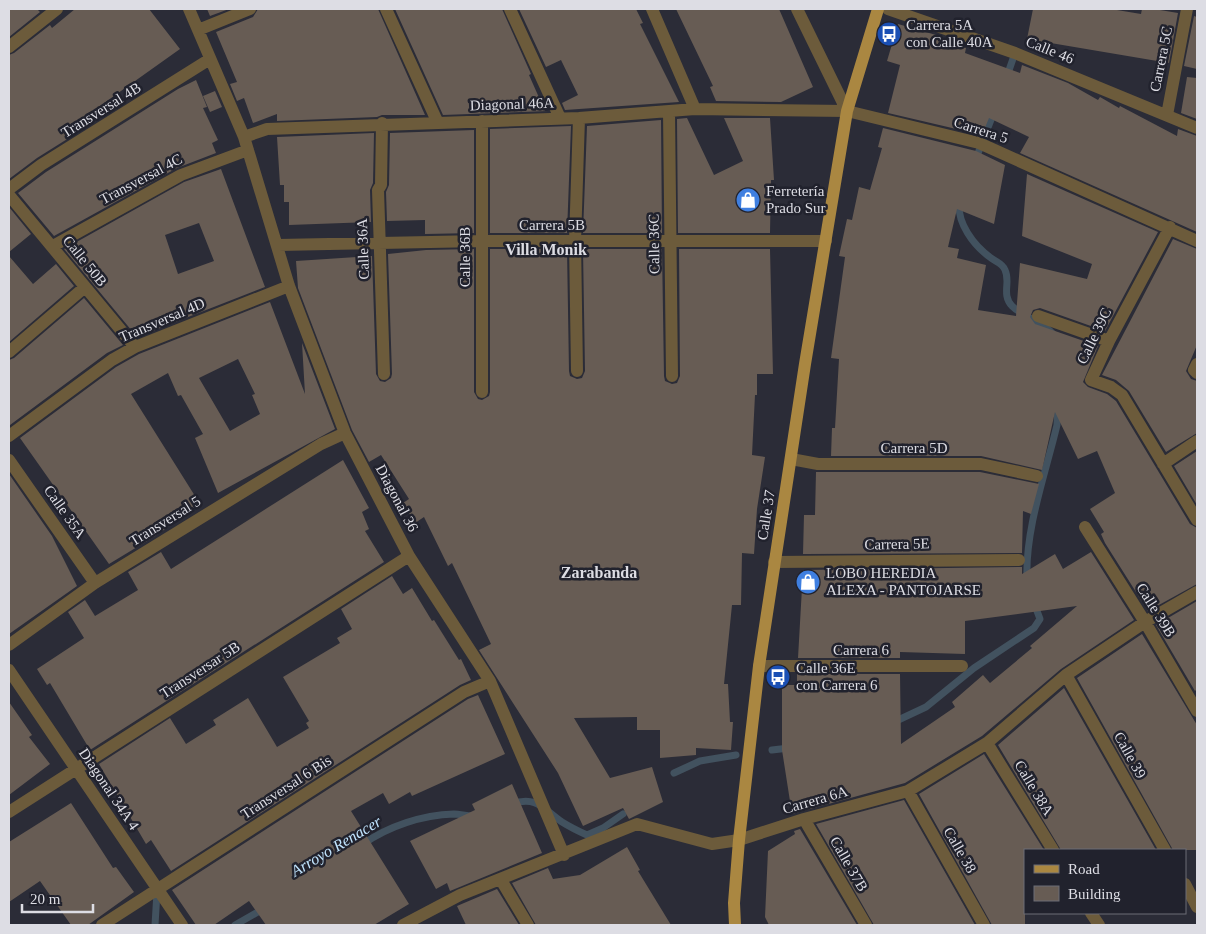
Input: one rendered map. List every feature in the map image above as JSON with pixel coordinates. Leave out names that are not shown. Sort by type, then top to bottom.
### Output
[{"type":"main road","points":[[847,111],[878,9]]},
{"type":"main road","name":"Calle 37","points":[[735,925],[734,902],[739,840],[759,666],[847,111]]},
{"type":"street","points":[[9,47],[57,9]]},
{"type":"street","name":"Diagonal 36","points":[[189,9],[244,138],[289,286],[345,433],[409,556],[490,681],[564,855]]},
{"type":"street","points":[[198,30],[250,9]]},
{"type":"street","points":[[386,9],[438,121]]},
{"type":"street","points":[[510,9],[560,118]]},
{"type":"street","points":[[652,9],[695,109]]},
{"type":"street","points":[[797,9],[847,111]]},
{"type":"street","name":"Calle 46","points":[[888,9],[1015,53],[1197,128]]},
{"type":"street","name":"Carrera 5C","points":[[1167,115],[1188,9]]},
{"type":"street","name":"Transversal 4B","points":[[9,189],[41,166],[210,58]]},
{"type":"street","name":"Diagonal 46A","points":[[244,138],[268,129],[438,121],[482,122],[579,118],[695,109],[781,109]]},
{"type":"street","name":"Carrera 5","points":[[781,109],[847,111],[982,145],[1170,227],[1197,241]]},
{"type":"street","name":"Calle 36C","points":[[669,112],[672,376]]},
{"type":"street","points":[[576,371],[575,241],[579,118]]},
{"type":"street","name":"Calle 36B","points":[[482,122],[482,392]]},
{"type":"street","name":"Calle 36A","points":[[382,123],[381,185],[378,190],[378,244],[384,374]]},
{"type":"street","name":"Transversal 4C","points":[[53,246],[181,174],[248,150]]},
{"type":"street","name":"Calle 50B","points":[[9,195],[135,347]]},
{"type":"street","name":"Calle 39C","points":[[1170,227],[1109,341],[1091,380],[1111,387],[1122,394],[1197,520]]},
{"type":"street","name":"Carrera 5B","points":[[278,245],[481,241],[826,241]]},
{"type":"street","name":"Transversal 4D","points":[[9,436],[112,360],[135,347],[289,286]]},
{"type":"street","points":[[9,352],[85,287]]},
{"type":"street","points":[[1038,316],[1109,341]]},
{"type":"street","points":[[1197,364],[1194,370],[1197,373]]},
{"type":"street","name":"Transversal 5","points":[[9,646],[95,583],[321,444],[345,433]]},
{"type":"street","points":[[1163,464],[1197,441]]},
{"type":"street","name":"Carrera 5D","points":[[791,459],[818,464],[981,464],[1036,476]]},
{"type":"street","name":"Calle 35A","points":[[9,460],[95,583]]},
{"type":"street","name":"Calle 39B","points":[[1085,527],[1196,705]]},
{"type":"street","name":"Transversar 5B","points":[[9,812],[409,556]]},
{"type":"street","name":"Carrera 5E","points":[[774,562],[1019,560]]},
{"type":"street","name":"Carrera 6A","points":[[403,925],[460,895],[564,855],[637,824],[712,844],[739,840],[804,819],[908,791],[987,743],[1066,675],[1145,622],[1197,592]]},
{"type":"street","name":"Carrera 6","points":[[759,666],[962,666]]},
{"type":"street","name":"Diagonal 34A 4","points":[[9,670],[182,925]]},
{"type":"street","name":"Calle 39","points":[[1066,675],[1165,849]]},
{"type":"street","name":"Transversal 6 Bis","points":[[102,925],[464,692],[490,681]]},
{"type":"street","name":"Calle 38A","points":[[987,743],[1052,849]]},
{"type":"street","name":"Calle 38","points":[[908,791],[984,925]]},
{"type":"street","name":"Calle 37B","points":[[804,819],[866,925]]},
{"type":"street","points":[[501,880],[528,925]]},
{"type":"street","points":[[1186,886],[1197,907]]},
{"type":"street","points":[[1092,914],[1099,925]]},
{"type":"building","points":[[9,9],[37,9],[40,12],[9,37]]},
{"type":"building","points":[[75,9],[149,9],[180,49],[83,118],[88,126],[37,158],[9,179],[9,55],[50,25],[52,28]]},
{"type":"building","points":[[207,9],[229,9],[210,16]]},
{"type":"building","points":[[258,9],[378,9],[425,115],[382,115],[377,117],[277,121],[277,114],[253,123],[244,98],[237,101],[230,84],[237,82],[216,32],[253,17]]},
{"type":"building","points":[[395,9],[502,9],[545,111],[548,111],[443,115]]},
{"type":"building","points":[[519,9],[636,9],[643,23],[640,24],[679,102],[565,110],[562,103],[578,95],[561,60],[546,67]]},
{"type":"building","points":[[676,9],[779,9],[813,87],[781,102],[716,101],[710,87],[713,86]]},
{"type":"building","points":[[1033,9],[1111,9],[1141,14],[1142,9],[1154,9],[1178,13],[1169,63],[1027,39]]},
{"type":"building","points":[[1194,16],[1197,17],[1197,69],[1184,66]]},
{"type":"building","points":[[898,24],[943,37],[942,42],[966,48],[965,53],[1020,73],[1022,65],[1068,83],[1098,100],[1100,97],[1119,108],[1120,106],[1177,136],[1178,129],[1197,136],[1197,232],[1020,153],[1029,137],[989,118],[982,135],[888,113],[900,65],[887,61]]},
{"type":"building","points":[[1187,77],[1197,78],[1197,119],[1181,113]]},
{"type":"building","points":[[196,80],[207,107],[203,108],[218,140],[212,143],[216,153],[177,168],[54,236],[18,193],[46,172],[178,89]]},
{"type":"building","points":[[215,91],[222,107],[210,112],[203,96]]},
{"type":"building","points":[[687,118],[714,175],[743,161],[724,118],[770,118],[774,180],[771,180],[770,233],[678,233],[677,119]]},
{"type":"building","points":[[661,120],[662,233],[583,233],[587,126]]},
{"type":"building","points":[[571,126],[567,233],[490,233],[490,129]]},
{"type":"building","points":[[883,128],[976,151],[1005,165],[994,224],[957,209],[948,247],[959,249],[957,258],[986,265],[978,310],[1016,316],[1020,263],[1087,279],[1092,264],[1022,236],[1027,174],[1158,232],[1105,331],[1040,308],[1033,310],[1030,317],[1035,324],[1098,346],[1083,382],[1088,387],[1107,394],[1116,401],[1190,524],[1197,528],[1197,584],[1148,611],[1105,543],[1101,534],[1104,532],[1090,509],[1115,493],[1097,451],[1078,459],[1055,412],[1042,470],[981,456],[831,456],[832,428],[835,428],[839,359],[831,358],[845,257],[839,256],[847,219],[852,220],[859,187],[870,190],[882,148],[878,147]]},
{"type":"building","points":[[474,130],[474,233],[425,234],[425,220],[387,221],[386,192],[389,185],[390,133]]},
{"type":"building","points":[[374,133],[373,183],[370,190],[371,222],[289,225],[289,202],[284,202],[284,185],[280,185],[277,137]]},
{"type":"building","points":[[221,169],[265,287],[137,337],[64,249],[184,182]],"holes":[[[199,223],[214,261],[178,274],[165,235]]]},
{"type":"building","points":[[9,207],[31,234],[9,252]]},
{"type":"building","points":[[1173,239],[1197,249],[1197,345],[1186,371],[1191,379],[1197,381],[1197,433],[1166,452],[1129,391],[1116,380],[1102,375]]},
{"type":"building","points":[[474,249],[474,392],[478,399],[482,400],[489,396],[490,392],[490,249],[567,249],[569,371],[570,376],[577,379],[582,378],[585,371],[583,249],[662,249],[664,376],[665,381],[672,384],[677,383],[680,376],[679,249],[770,249],[773,374],[757,374],[752,455],[765,457],[757,509],[754,554],[742,553],[741,605],[732,605],[724,684],[728,684],[730,722],[733,722],[731,750],[696,748],[696,755],[660,758],[660,730],[637,730],[637,717],[574,718],[610,778],[652,767],[663,802],[629,819],[623,808],[583,826],[558,773],[479,650],[491,644],[452,563],[448,566],[424,517],[415,523],[403,503],[409,499],[381,455],[369,462],[352,430],[298,288],[296,261],[372,256],[376,374],[380,381],[385,382],[391,378],[392,374],[388,254],[426,250]]},
{"type":"building","points":[[9,256],[33,284],[56,264],[74,286],[9,342]]},
{"type":"building","points":[[84,298],[123,345],[107,353],[10,425],[9,360],[14,358]]},
{"type":"building","points":[[270,302],[305,394],[302,343],[335,429],[218,493],[195,438],[203,434],[181,395],[178,396],[168,373],[131,394],[200,504],[166,524],[168,527],[109,564],[20,438],[116,367],[139,354]],"holes":[[[238,359],[255,394],[252,395],[260,414],[230,431],[199,378]]]},
{"type":"building","points":[[1197,451],[1197,505],[1174,466]]},
{"type":"building","points":[[343,460],[369,508],[362,512],[369,529],[365,531],[384,562],[90,750],[50,683],[47,685],[37,669],[84,638],[68,612],[85,600],[95,616],[138,590],[128,572],[161,552],[171,569]]},
{"type":"building","points":[[816,472],[980,472],[1039,484],[1031,514],[1023,511],[1022,553],[803,554],[804,515],[815,515]]},
{"type":"building","points":[[9,474],[52,536],[77,586],[9,634]]},
{"type":"building","points":[[1091,552],[1134,620],[1061,669],[982,736],[905,783],[792,814],[782,750],[782,685],[797,685],[797,674],[900,674],[901,744],[955,707],[952,702],[983,675],[990,683],[1032,648],[1030,646],[1077,606],[965,621],[965,654],[900,652],[900,658],[798,658],[803,570],[1022,567],[1022,574],[1055,554],[1063,569]]},
{"type":"building","points":[[392,576],[403,594],[412,588],[432,621],[434,620],[459,660],[461,659],[471,680],[460,685],[171,871],[151,840],[146,844],[99,764],[170,718],[186,744],[216,725],[213,720],[248,698],[277,747],[309,728],[306,723],[309,721],[283,677],[340,643],[337,638],[352,629],[341,609]]},
{"type":"building","points":[[1197,601],[1197,689],[1195,691],[1156,625]]},
{"type":"building","points":[[1142,634],[1197,725],[1197,850],[1172,849],[1077,678]]},
{"type":"building","points":[[1064,688],[1155,849],[1060,849],[998,745]]},
{"type":"building","points":[[478,695],[505,754],[412,796],[410,792],[389,804],[383,793],[351,811],[409,904],[374,925],[266,925],[249,901],[214,925],[196,925],[172,890],[468,699]]},
{"type":"building","points":[[9,702],[32,735],[29,737],[50,764],[9,795]]},
{"type":"building","points":[[984,754],[1043,849],[1024,849],[1025,925],[992,925],[919,794]]},
{"type":"building","points":[[512,784],[542,853],[450,891],[447,883],[436,889],[410,841],[475,810],[472,804]]},
{"type":"building","points":[[904,800],[975,925],[874,925],[816,824]]},
{"type":"building","points":[[71,803],[113,868],[116,867],[134,892],[88,925],[71,925],[40,881],[9,902],[9,842]]},
{"type":"building","points":[[800,829],[857,925],[769,925],[765,917],[768,851],[795,834],[794,831]]},
{"type":"building","points":[[627,847],[640,870],[638,871],[671,925],[536,925],[512,883],[548,868],[553,879],[580,875]]},
{"type":"building","points":[[497,889],[519,925],[466,925],[457,906]]},
{"type":"waterway","points":[[1007,76],[1015,53]]},
{"type":"waterway","points":[[975,161],[994,112]]},
{"type":"waterway","points":[[959,201],[961,217],[972,240],[984,253],[1001,265],[1007,274],[1007,297],[1009,302],[1022,314],[1044,326],[1053,334]]},
{"type":"waterway","points":[[1027,579],[1029,540],[1057,425],[1058,408]]},
{"type":"waterway","points":[[894,722],[926,707],[974,668],[1034,628],[1040,619],[1034,603]]},
{"type":"waterway","points":[[772,750],[789,748]]},
{"type":"waterway","name":"Arroyo Renacer","points":[[674,773],[700,761],[736,755]]},
{"type":"waterway","name":"Arroyo Renacer","points":[[512,804],[528,801],[540,805],[562,822],[587,835],[603,828],[623,814]]},
{"type":"waterway","name":"Arroyo Renacer","points":[[363,844],[384,832],[418,819],[454,814],[473,816]]},
{"type":"waterway","points":[[155,925],[157,892]]},
{"type":"waterway","name":"Arroyo Renacer","points":[[235,925],[263,909]]},
{"type":"place","name":"Carrera 5A con Calle 40A","points":[[889,34]]},
{"type":"place","name":"Ferretería Prado Sur","points":[[748,200]]},
{"type":"place","name":"LOBO HEREDIA ALEXA - PANTOJARSE","points":[[808,582]]},
{"type":"place","name":"Calle 36E con Carrera 6","points":[[778,677]]},
{"type":"district","name":"Villa Monik","points":[[546,249]]},
{"type":"district","name":"Zarabanda","points":[[599,572]]}]
